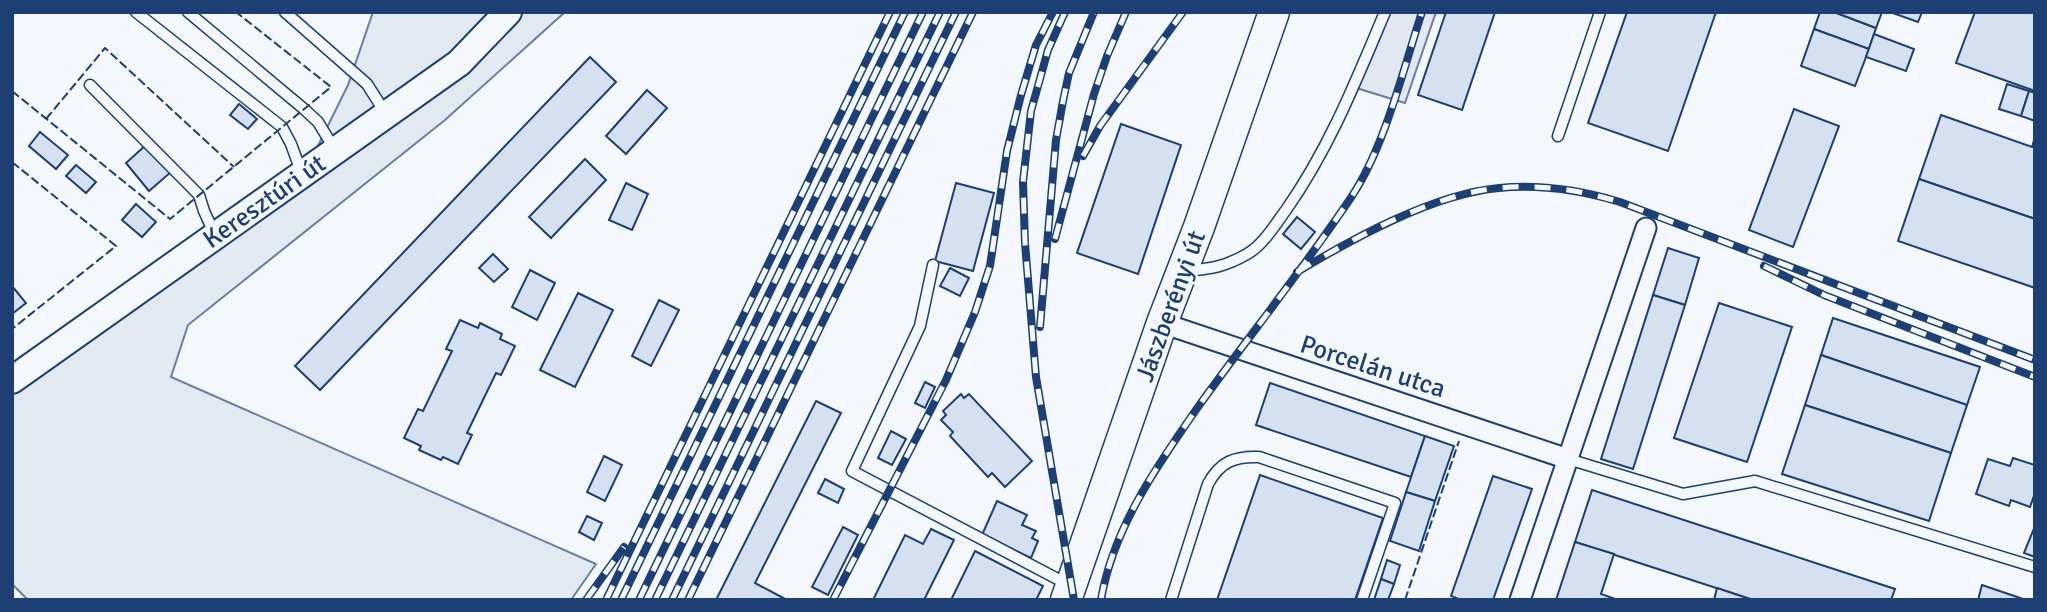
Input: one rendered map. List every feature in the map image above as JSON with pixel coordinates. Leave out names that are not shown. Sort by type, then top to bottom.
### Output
[{"type":"main road","name":"Keresztúri út","points":[[12,380],[459,63],[508,12]]},
{"type":"main road","name":"Jászberényi út","points":[[1068,593],[1274,12]]},
{"type":"street","points":[[1520,600],[1646,228]]},
{"type":"street","name":"Porcelán utca","points":[[1162,323],[1568,459]]},
{"type":"lane","points":[[136,12],[282,127],[302,174]]},
{"type":"lane","points":[[188,12],[318,122],[335,151]]},
{"type":"lane","points":[[285,12],[367,85],[386,115]]},
{"type":"lane","points":[[1181,271],[1219,268],[1249,253],[1272,230],[1306,183],[1328,144],[1385,12]]},
{"type":"lane","points":[[1558,136],[1600,12]]},
{"type":"lane","points":[[90,85],[199,195],[215,236]]},
{"type":"lane","points":[[933,265],[920,326],[852,471],[1068,593]]},
{"type":"lane","points":[[1171,600],[1213,475],[1230,459],[1242,456],[1258,457],[1395,503],[1362,600]]},
{"type":"lane","points":[[1568,459],[1683,494],[1755,481],[2035,567]]},
{"type":"shaded area","points":[[373,12],[565,12],[445,120],[188,325],[171,377],[596,564],[571,600],[28,600],[12,584],[12,375],[309,164],[348,85]]},
{"type":"shaded area","points":[[1385,12],[1436,12],[1405,103],[1353,87]]},
{"type":"building","points":[[1446,12],[1495,12],[1462,110],[1418,95]]},
{"type":"building","points":[[1627,12],[1716,12],[1668,151],[1588,123]]},
{"type":"building","points":[[1820,12],[1834,12],[1876,28],[1869,49],[1814,29]]},
{"type":"building","points":[[1834,12],[1882,12],[1876,28]]},
{"type":"building","points":[[1890,12],[1922,12],[1918,22]]},
{"type":"building","points":[[1975,12],[2035,12],[2035,91],[1956,63]]},
{"type":"building","points":[[1814,29],[1869,49],[1855,86],[1801,66]]},
{"type":"building","points":[[1874,34],[1914,49],[1906,71],[1866,57]]},
{"type":"building","points":[[590,57],[616,82],[320,390],[295,366]]},
{"type":"building","points":[[2007,84],[2029,91],[2021,116],[1999,109]]},
{"type":"building","points":[[647,90],[667,108],[626,154],[606,136]]},
{"type":"building","points":[[2029,91],[2035,93],[2035,121],[2021,116]]},
{"type":"building","points":[[239,104],[257,119],[248,129],[230,115]]},
{"type":"building","points":[[1794,109],[1839,126],[1793,247],[1749,230]]},
{"type":"building","points":[[1941,115],[2032,147],[2035,137],[2035,219],[1919,179]]},
{"type":"building","points":[[1121,124],[1181,145],[1138,274],[1077,253]]},
{"type":"building","points":[[40,132],[68,155],[56,169],[29,146]]},
{"type":"building","points":[[147,144],[171,172],[149,191],[126,163]]},
{"type":"building","points":[[585,159],[606,180],[551,238],[529,217]]},
{"type":"building","points":[[76,165],[96,182],[86,193],[66,176]]},
{"type":"building","points":[[1919,179],[2035,219],[2035,288],[1898,241]]},
{"type":"building","points":[[626,183],[648,194],[632,230],[609,220]]},
{"type":"building","points":[[956,183],[994,193],[973,271],[935,261]]},
{"type":"building","points":[[136,204],[156,222],[142,237],[122,220]]},
{"type":"building","points":[[1297,217],[1315,232],[1301,249],[1283,234]]},
{"type":"building","points":[[1668,248],[1699,258],[1685,305],[1653,295]]},
{"type":"building","points":[[493,254],[508,269],[494,282],[479,268]]},
{"type":"building","points":[[950,268],[969,278],[960,296],[940,286]]},
{"type":"building","points":[[530,270],[555,283],[537,320],[512,307]]},
{"type":"building","points":[[12,286],[26,303],[12,314]]},
{"type":"building","points":[[578,293],[613,310],[575,387],[540,370]]},
{"type":"building","points":[[1653,295],[1685,305],[1633,469],[1601,459]]},
{"type":"building","points":[[659,300],[679,310],[651,366],[632,356]]},
{"type":"building","points":[[1719,303],[1792,327],[1747,462],[1674,438]]},
{"type":"building","points":[[1833,318],[1980,367],[1967,405],[1821,355]]},
{"type":"building","points":[[460,320],[478,328],[480,323],[502,334],[500,339],[515,346],[501,375],[496,373],[467,433],[472,435],[458,464],[419,450],[421,446],[404,438],[418,409],[423,411],[452,351],[446,349]]},
{"type":"building","points":[[1821,355],[1967,405],[1951,453],[1805,405]]},
{"type":"building","points":[[925,382],[935,387],[925,408],[915,403]]},
{"type":"building","points":[[1270,383],[1425,436],[1411,477],[1256,425]]},
{"type":"building","points":[[961,394],[964,398],[969,394],[1032,461],[1005,487],[992,473],[988,477],[950,436],[953,432],[941,420],[946,415],[943,411]]},
{"type":"building","points":[[816,401],[841,413],[755,583],[787,600],[716,600]]},
{"type":"building","points":[[1805,405],[1951,453],[1929,521],[1782,474]]},
{"type":"building","points":[[891,431],[906,439],[892,465],[878,458]]},
{"type":"building","points":[[1425,436],[1454,446],[1435,501],[1406,492]]},
{"type":"building","points":[[604,456],[622,465],[605,501],[587,492]]},
{"type":"building","points":[[2013,458],[2035,465],[2035,493],[2030,507],[2011,500],[2009,506],[1976,494],[1988,459],[2010,466]]},
{"type":"building","points":[[1260,475],[1383,518],[1355,600],[1217,600]]},
{"type":"building","points":[[1493,476],[1532,489],[1493,600],[1461,600],[1451,596]]},
{"type":"building","points":[[825,479],[844,489],[838,503],[818,493]]},
{"type":"building","points":[[1592,490],[1895,589],[1891,600],[1753,600],[1575,542]]},
{"type":"building","points":[[1406,492],[1435,501],[1419,551],[1390,541]]},
{"type":"building","points":[[997,501],[1027,515],[1022,525],[1036,531],[1032,538],[1038,541],[1031,558],[982,535]]},
{"type":"building","points":[[587,516],[602,523],[594,540],[579,532]]},
{"type":"building","points":[[2035,526],[2035,557],[2024,553]]},
{"type":"building","points":[[843,527],[858,535],[828,595],[812,587]]},
{"type":"building","points":[[931,529],[954,540],[924,600],[873,600],[905,535],[923,544]]},
{"type":"building","points":[[1575,542],[1614,554],[1601,594],[1618,600],[1556,600]]},
{"type":"building","points":[[975,551],[1043,586],[1036,600],[951,600]]},
{"type":"building","points":[[1387,560],[1400,565],[1394,584],[1381,579]]},
{"type":"building","points":[[1381,579],[1394,584],[1388,600],[1374,600]]},
{"type":"building","points":[[1982,585],[2026,600],[1978,600]]},
{"type":"building","points":[[1717,588],[1753,600],[1714,600]]},
{"type":"railway","points":[[606,600],[890,12]]},
{"type":"railway","points":[[621,600],[905,12]]},
{"type":"railway","points":[[639,600],[923,12]]},
{"type":"railway","points":[[655,600],[940,12]]},
{"type":"railway","points":[[672,600],[956,12]]},
{"type":"railway","points":[[688,600],[973,12]]},
{"type":"railway","points":[[833,600],[946,380],[975,312],[990,266],[1007,151],[1021,95],[1036,45],[1053,12]]},
{"type":"railway","points":[[1065,12],[1048,50],[1031,111],[1023,182],[1036,377],[1074,600]]},
{"type":"railway","points":[[1040,327],[1056,140],[1069,73],[1094,12]]},
{"type":"railway","points":[[1055,239],[1094,94],[1126,12]]},
{"type":"railway","points":[[1083,156],[1100,126],[1183,12]]},
{"type":"railway","points":[[1101,600],[1115,548],[1152,475],[1198,407],[1334,223],[1364,176],[1384,131],[1422,12]]},
{"type":"railway","points":[[1297,272],[1369,232],[1421,208],[1448,199],[1499,188],[1560,189],[1620,202],[2035,360]]},
{"type":"railway","points":[[1764,266],[1824,295],[2035,377]]},
{"type":"railway","points":[[586,600],[624,547]]},
{"type":"fence","points":[[12,91],[170,219],[331,87],[236,12]]},
{"type":"fence","points":[[46,119],[105,48],[234,167]]},
{"type":"fence","points":[[12,162],[116,246],[12,329]]},
{"type":"fence","points":[[1405,600],[1459,441]]}]
